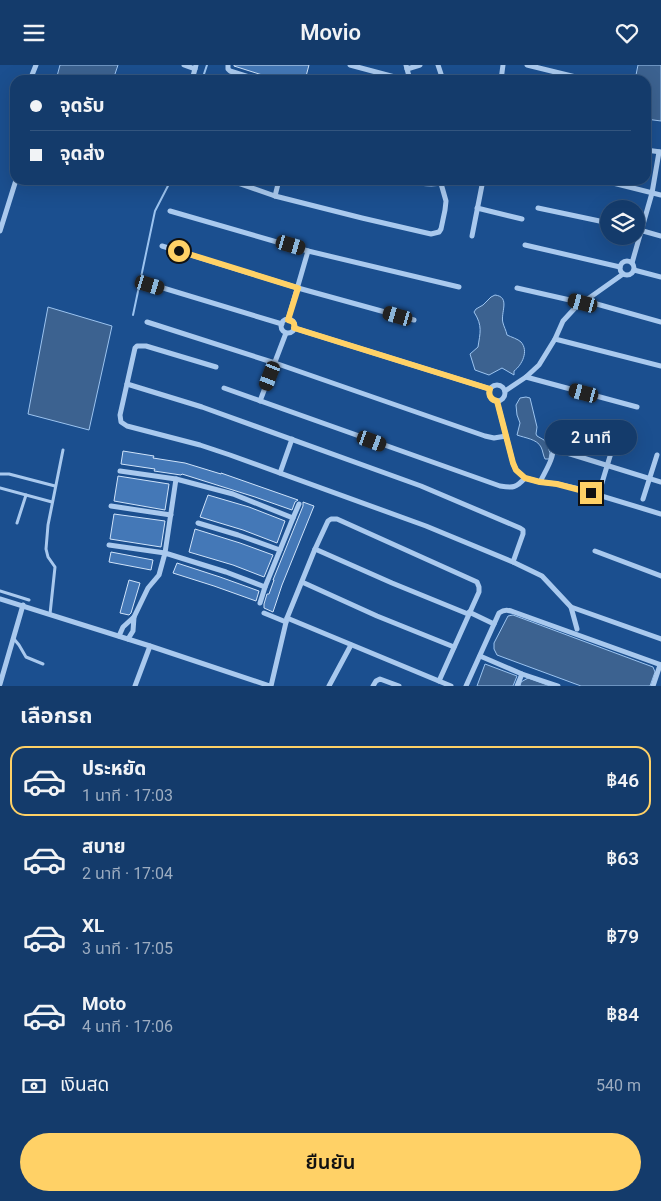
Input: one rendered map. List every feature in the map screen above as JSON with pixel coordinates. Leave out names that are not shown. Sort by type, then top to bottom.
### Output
[{"type":"street","points":[[184,65],[196,67]]},
{"type":"street","points":[[228,65],[230,71],[243,75]]},
{"type":"street","points":[[350,65],[387,75]]},
{"type":"street","points":[[407,67],[420,65]]},
{"type":"street","points":[[527,65],[568,75]]},
{"type":"street","points":[[645,213],[652,193],[660,152]]},
{"type":"street","points":[[0,231],[14,185]]},
{"type":"street","points":[[243,185],[275,196],[431,234],[439,232],[441,229],[445,210],[446,201],[441,185]]},
{"type":"street","points":[[275,196],[278,185]]},
{"type":"street","points":[[472,236],[482,185]]},
{"type":"street","points":[[621,185],[661,195]]},
{"type":"street","points":[[477,208],[522,219]]},
{"type":"street","points":[[538,209],[600,221]]},
{"type":"street","points":[[170,211],[308,251],[459,287]]},
{"type":"street","points":[[645,232],[661,236]]},
{"type":"street","points":[[525,245],[620,267]]},
{"type":"street","points":[[505,391],[500,385],[494,385],[490,389],[489,394],[492,399],[497,401],[503,399],[505,391],[526,377],[539,365],[555,339],[563,321],[574,308],[623,274],[632,274],[636,245]]},
{"type":"street","points":[[162,246],[298,288],[414,320]]},
{"type":"street","points":[[282,324],[288,320],[308,251]]},
{"type":"street","points":[[620,267],[625,262],[632,263]]},
{"type":"street","points":[[620,267],[623,274]]},
{"type":"street","points":[[634,269],[661,277]]},
{"type":"street","points":[[150,285],[282,324]]},
{"type":"street","points":[[517,288],[585,302],[661,322]]},
{"type":"street","points":[[288,320],[292,321],[294,328]]},
{"type":"street","points":[[147,322],[275,363],[494,439],[506,436]]},
{"type":"street","points":[[282,324],[281,327],[286,333]]},
{"type":"street","points":[[286,333],[294,328]]},
{"type":"street","points":[[294,328],[490,389]]},
{"type":"street","points":[[260,401],[286,333]]},
{"type":"street","points":[[555,339],[661,366]]},
{"type":"street","points":[[216,367],[140,345],[137,346],[134,348],[120,415],[122,422],[200,445],[426,526],[542,576],[571,607],[661,639]]},
{"type":"street","points":[[526,377],[637,407]]},
{"type":"street","points":[[127,384],[202,407],[422,486],[520,528],[523,530],[523,534],[513,562]]},
{"type":"street","points":[[224,388],[500,486],[514,487],[519,485],[525,478]]},
{"type":"street","points":[[497,401],[513,463],[516,470],[525,478],[575,488],[661,514]]},
{"type":"street","points":[[540,482],[552,458],[554,450],[553,437]]},
{"type":"street","points":[[280,473],[292,439]]},
{"type":"street","points":[[601,486],[614,443]]},
{"type":"street","points":[[567,453],[661,481]]},
{"type":"street","points":[[643,499],[657,455]]},
{"type":"street","points":[[120,471],[176,479],[233,495],[293,517]]},
{"type":"street","points":[[128,639],[133,631],[134,617],[148,588],[159,575],[165,553],[176,479]]},
{"type":"street","points":[[260,603],[299,504]]},
{"type":"street","points":[[111,506],[171,515]]},
{"type":"street","points":[[0,599],[150,646],[261,685],[270,686],[287,620],[315,549],[328,521],[337,519],[477,582],[479,591],[439,681]]},
{"type":"street","points":[[198,523],[280,550]]},
{"type":"street","points":[[109,545],[165,553],[226,572],[265,587]]},
{"type":"street","points":[[315,549],[392,583],[494,624]]},
{"type":"street","points":[[595,551],[661,576]]},
{"type":"street","points":[[302,582],[454,647]]},
{"type":"street","points":[[0,684],[24,605]]},
{"type":"street","points":[[571,607],[577,629]]},
{"type":"street","points":[[466,686],[499,613],[508,610],[661,665],[653,686]]},
{"type":"street","points":[[264,613],[287,620],[451,686]]},
{"type":"street","points":[[119,636],[123,627],[134,617]]},
{"type":"street","points":[[330,686],[351,645]]},
{"type":"street","points":[[136,686],[150,646]]},
{"type":"street","points":[[480,656],[558,686]]},
{"type":"street","points":[[517,686],[522,673]]},
{"type":"street","points":[[373,686],[380,679],[398,686]]},
{"type":"lane","points":[[50,614],[55,567],[48,557],[46,549],[48,525],[63,450]]},
{"type":"lane","points":[[0,474],[55,486]]},
{"type":"lane","points":[[0,489],[52,502]]},
{"type":"lane","points":[[17,523],[26,495]]},
{"type":"lane","points":[[0,591],[29,600]]},
{"type":"lane","points":[[13,638],[26,657],[43,664]]},
{"type":"water","points":[[60,65],[118,65],[115,75],[57,75]]},
{"type":"water","points":[[638,65],[661,65],[661,121],[651,120],[651,75],[636,75]]},
{"type":"water","points":[[495,295],[500,296],[504,302],[502,319],[507,335],[521,342],[524,349],[524,358],[514,371],[514,375],[502,368],[489,375],[475,370],[470,354],[478,347],[480,333],[479,321],[474,312]]},
{"type":"water","points":[[48,307],[112,326],[89,430],[28,414]]},
{"type":"water","points":[[520,398],[530,398],[537,427],[536,434],[547,444],[550,453],[549,459],[545,459],[537,442],[517,435],[520,423],[516,405]]},
{"type":"water","points":[[513,615],[653,667],[655,672],[650,686],[581,686],[497,655],[494,643],[508,616]]},
{"type":"water","points":[[485,664],[517,676],[513,686],[477,686]]},
{"type":"water","points":[[528,678],[550,686],[520,686],[521,682]]},
{"type":"building","points":[[309,65],[306,75],[262,75],[234,66]]},
{"type":"building","points":[[123,451],[154,456],[153,458],[185,463],[221,473],[298,500],[295,502],[292,510],[182,474],[154,471],[155,469],[121,464]]},
{"type":"building","points":[[118,476],[169,484],[165,510],[114,501]]},
{"type":"building","points":[[208,495],[249,507],[285,521],[277,543],[200,517]]},
{"type":"building","points":[[303,502],[314,506],[273,612],[264,608],[264,604]]},
{"type":"building","points":[[114,514],[165,521],[161,547],[110,539]]},
{"type":"building","points":[[195,529],[273,555],[264,577],[233,565],[189,552]]},
{"type":"building","points":[[111,552],[153,560],[151,570],[109,562]]},
{"type":"building","points":[[177,563],[259,591],[256,601],[173,573]]},
{"type":"building","points":[[129,580],[140,583],[129,615],[120,613]]},
{"type":"waterway","points":[[204,75],[207,65]]},
{"type":"waterway","points":[[133,315],[155,211],[168,185]]},
{"type":"route","points":[[179,251],[298,288],[288,320],[292,321],[294,328],[490,389],[490,397],[497,401],[516,470],[525,478],[591,493]]}]
